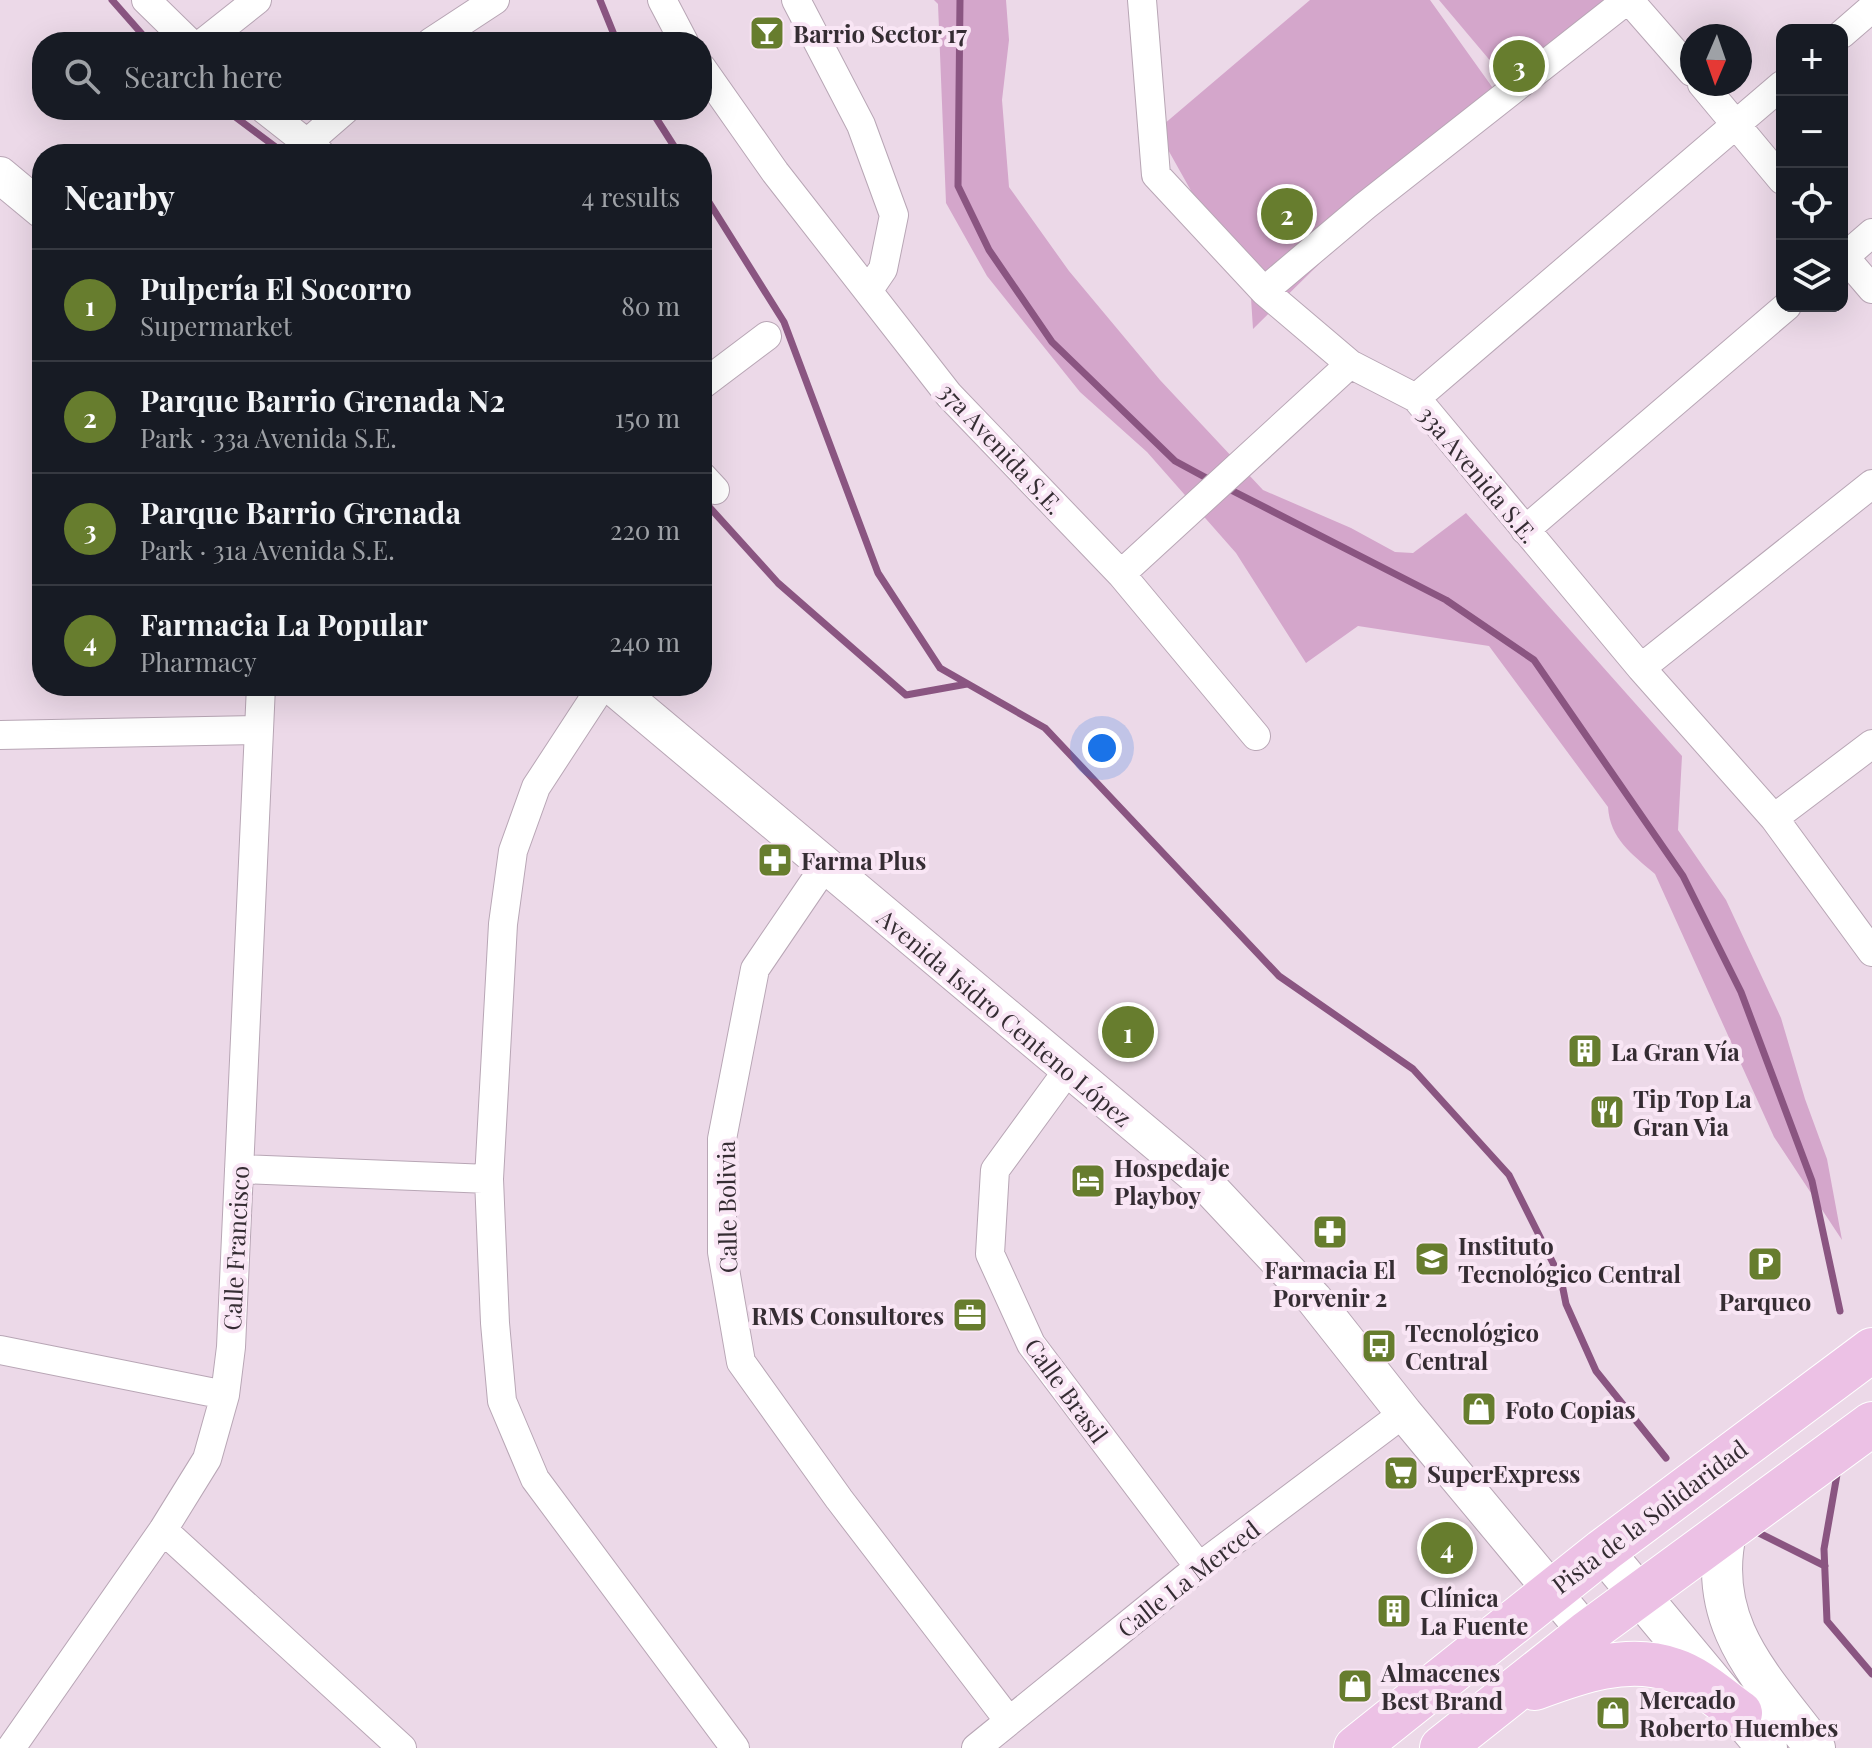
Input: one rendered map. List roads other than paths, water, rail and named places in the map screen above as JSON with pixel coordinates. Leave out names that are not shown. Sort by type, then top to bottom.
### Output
[{"type":"main road","name":"Pista de la Solidaridad","points":[[1356,1748],[1552,1590],[1872,1350]]},
{"type":"main road","points":[[1442,1748],[1587,1633],[1872,1424]]},
{"type":"main road","points":[[1727,1529],[1720,1560],[1720,1578],[1734,1632],[1748,1658],[1815,1748]]},
{"type":"main road","points":[[1603,1551],[1767,1748]]},
{"type":"main road","points":[[1496,1704],[1582,1671],[1635,1663],[1673,1670],[1687,1676],[1740,1713]]},
{"type":"street","points":[[146,0],[179,32]]},
{"type":"street","points":[[217,32],[257,0]]},
{"type":"street","points":[[446,32],[495,0]]},
{"type":"street","points":[[662,0],[679,32]]},
{"type":"street","points":[[796,0],[861,125],[894,215],[883,269],[868,291]]},
{"type":"street","name":"33a Avenida S.E.","points":[[1142,0],[1156,175],[1264,291],[1350,364],[1416,398],[1641,668],[1774,818],[1872,952]]},
{"type":"street","points":[[1264,291],[1365,206],[1628,0],[1680,58]]},
{"type":"street","points":[[1848,29],[1872,8]]},
{"type":"street","name":"37a Avenida S.E.","points":[[712,82],[775,172],[949,395],[1121,574],[1256,736]]},
{"type":"street","points":[[1416,398],[1776,90]]},
{"type":"street","points":[[1712,96],[1776,173]]},
{"type":"street","points":[[278,120],[309,144]]},
{"type":"street","points":[[317,144],[337,120]]},
{"type":"street","points":[[0,175],[32,202]]},
{"type":"street","points":[[1848,253],[1872,233]]},
{"type":"street","points":[[1848,263],[1872,289]]},
{"type":"street","points":[[1525,530],[1780,312]]},
{"type":"street","points":[[712,377],[767,336]]},
{"type":"street","points":[[1121,574],[1350,364]]},
{"type":"street","points":[[1641,668],[1872,484]]},
{"type":"street","name":"Calle Francisco","points":[[27,1742],[207,1459],[225,1395],[231,1347],[260,696]]},
{"type":"street","points":[[595,696],[536,787],[513,851],[503,924],[489,1179],[495,1323],[502,1401],[535,1479],[735,1748]]},
{"type":"street","name":"Avenida Isidro Centeno López","points":[[624,696],[1207,1185],[1314,1299],[1404,1413],[1587,1633]]},
{"type":"street","points":[[0,735],[258,730]]},
{"type":"street","points":[[1774,818],[1872,744]]},
{"type":"street","name":"Calle Bolivia","points":[[825,866],[755,969],[722,1139],[722,1252],[741,1362],[839,1499],[1009,1721]]},
{"type":"street","name":"Calle Brasil","points":[[1068,1070],[995,1170],[990,1254],[1031,1344],[1199,1567]]},
{"type":"street","points":[[239,1169],[489,1179]]},
{"type":"street","points":[[0,1350],[225,1395]]},
{"type":"street","name":"Calle La Merced","points":[[976,1748],[1199,1567],[1404,1413]]},
{"type":"street","points":[[163,1530],[402,1748]]},
{"type":"waterway","points":[[112,0],[140,32]]},
{"type":"waterway","points":[[600,0],[613,32]]},
{"type":"waterway","points":[[960,0],[958,186],[989,250],[1052,342],[1175,461],[1212,481]]},
{"type":"waterway","points":[[239,120],[272,144]]},
{"type":"waterway","points":[[657,120],[673,144]]},
{"type":"waterway","points":[[712,207],[784,322],[878,573],[940,668],[1045,728],[1279,976],[1413,1069],[1509,1175],[1561,1279],[1566,1304],[1596,1371],[1666,1458]]},
{"type":"waterway","points":[[1227,488],[1446,600],[1534,660],[1683,876],[1741,992],[1812,1181],[1840,1311]]},
{"type":"waterway","points":[[712,510],[778,583],[906,695],[967,684]]},
{"type":"waterway","points":[[1838,1469],[1824,1549],[1827,1621],[1872,1674]]},
{"type":"waterway","points":[[1759,1533],[1825,1566]]},
{"type":"place","name":"Barrio Sector 17","points":[[767,33]]},
{"type":"place","name":"Parque Barrio Grenada","points":[[1519,66]]},
{"type":"place","name":"Parque Barrio Grenada N2","points":[[1287,214]]},
{"type":"place","name":"Farma Plus","points":[[775,860]]},
{"type":"place","name":"Pulpería El Socorro","points":[[1128,1032]]},
{"type":"place","name":"La Gran Vía","points":[[1585,1051]]},
{"type":"place","name":"Tip Top La Gran Via","points":[[1607,1112]]},
{"type":"place","name":"Hospedaje Playboy","points":[[1088,1181]]},
{"type":"place","name":"Farmacia El Porvenir 2","points":[[1330,1232]]},
{"type":"place","name":"Instituto Tecnológico Central","points":[[1432,1259]]},
{"type":"place","name":"Parqueo","points":[[1765,1264]]},
{"type":"place","name":"RMS Consultores","points":[[970,1315]]},
{"type":"place","name":"Tecnológico Central","points":[[1379,1346]]},
{"type":"place","name":"Foto Copias","points":[[1479,1409]]},
{"type":"place","name":"SuperExpress","points":[[1401,1473]]},
{"type":"place","name":"Farmacia La Popular","points":[[1447,1548]]},
{"type":"place","name":"Clínica La Fuente","points":[[1394,1611]]},
{"type":"place","name":"Almacenes Best Brand","points":[[1355,1686]]},
{"type":"place","name":"Mercado Roberto Huembes","points":[[1613,1713]]}]
